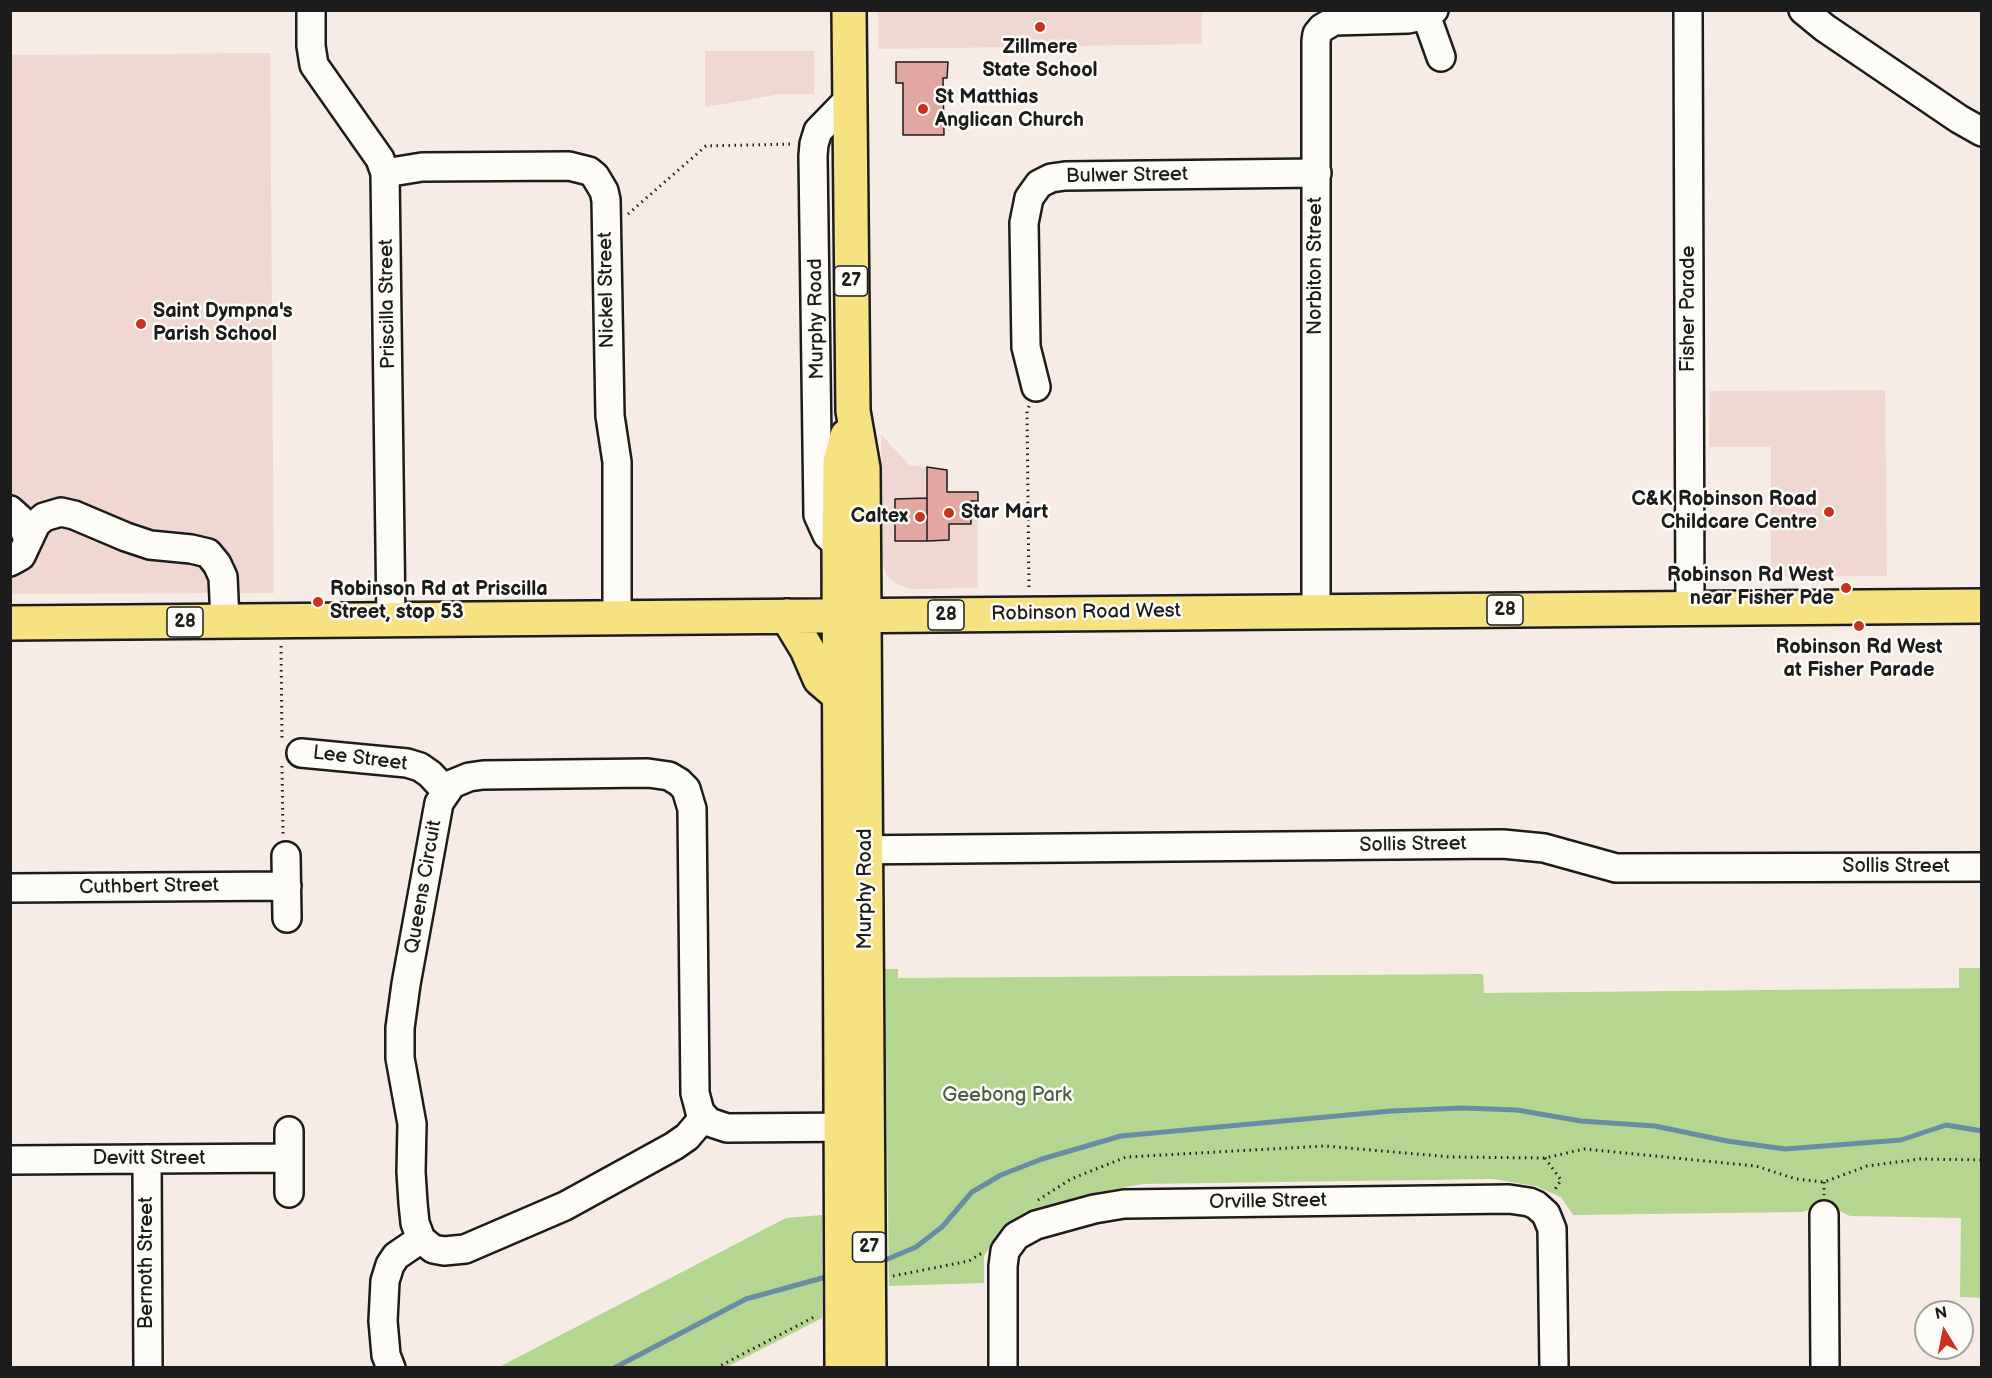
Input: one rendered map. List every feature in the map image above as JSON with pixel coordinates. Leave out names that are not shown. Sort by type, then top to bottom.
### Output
[{"type":"main road","name":"Murphy Road","points":[[849,10],[853,411],[863,468],[851,615],[840,696],[853,850]]},
{"type":"main road","name":"Murphy Road","points":[[842,1368],[854,1127],[853,850],[851,615],[838,546],[840,462],[853,411]]},
{"type":"main road","name":"Robinson Road West","points":[[10,622],[1982,606]]},
{"type":"main road","points":[[787,616],[807,649],[820,679],[840,696]]},
{"type":"main road","name":"Murphy Road","points":[[854,1127],[869,1368]]},
{"type":"street","name":"Priscilla Street","points":[[311,10],[310,46],[314,65],[380,159],[386,173],[391,620]]},
{"type":"street","name":"Fisher Parade","points":[[1688,10],[1690,608]]},
{"type":"street","points":[[1803,10],[1825,28],[1959,119],[1982,132]]},
{"type":"street","name":"Norbiton Street","points":[[1316,611],[1317,34],[1326,24],[1334,21],[1408,19],[1430,13],[1442,57]]},
{"type":"street","name":"Murphy Road","points":[[838,546],[827,535],[818,515],[814,144],[823,123],[850,98]]},
{"type":"street","name":"Nickel Street","points":[[386,173],[422,167],[569,165],[589,171],[604,191],[607,228],[609,404],[617,462],[617,618]]},
{"type":"street","name":"Bulwer Street","points":[[1036,387],[1026,347],[1024,222],[1029,198],[1039,184],[1051,178],[1065,176],[1317,173]]},
{"type":"street","points":[[10,510],[20,519],[27,540]]},
{"type":"street","points":[[10,562],[21,556],[36,524],[44,517],[61,512],[75,515],[150,545],[208,553],[217,564],[223,577],[225,621]]},
{"type":"street","name":"Lee Street","points":[[301,753],[407,763],[420,767],[446,791]]},
{"type":"street","points":[[446,791],[452,784],[469,777],[636,773],[669,776],[679,782],[686,789],[692,809],[696,1103],[704,1117],[718,1126],[727,1128],[854,1127]]},
{"type":"street","name":"Queens Circuit","points":[[421,1239],[415,1223],[413,1203],[412,1124],[400,1058],[400,1028],[439,803],[446,791]]},
{"type":"street","name":"Sollis Street","points":[[853,850],[1503,844],[1544,848],[1616,868],[1982,867]]},
{"type":"street","points":[[286,856],[287,918]]},
{"type":"street","name":"Cuthbert Street","points":[[10,888],[287,886]]},
{"type":"street","points":[[391,1368],[386,1355],[383,1321],[385,1281],[390,1265],[396,1256],[421,1239],[433,1249],[444,1251],[465,1249],[565,1206],[666,1151],[687,1137],[704,1117]]},
{"type":"street","name":"Devitt Street","points":[[10,1160],[147,1159],[289,1145],[289,1192]]},
{"type":"street","name":"Bernoth Street","points":[[147,1159],[148,1368]]},
{"type":"street","name":"Orville Street","points":[[1003,1368],[1005,1251],[1016,1236],[1036,1225],[1094,1209],[1124,1204],[1509,1199],[1529,1202],[1542,1210]]},
{"type":"street","points":[[1542,1210],[1550,1221],[1552,1237],[1554,1368]]},
{"type":"street","points":[[1824,1215],[1825,1368]]},
{"type":"path","points":[[607,228],[622,220],[706,146],[814,144]]},
{"type":"path","points":[[1029,614],[1027,411],[1036,387]]},
{"type":"path","points":[[1542,1210],[1561,1180],[1545,1158]]},
{"type":"path","points":[[716,1368],[817,1316]]},
{"type":"shaded area","name":"Zillmere State School","points":[[878,11],[1202,11],[1202,44],[878,49]]},
{"type":"shaded area","points":[[705,51],[814,51],[814,94],[781,94],[705,107]]},
{"type":"shaded area","name":"Saint Dympna's Parish School","points":[[270,53],[274,593],[11,594],[10,55]]},
{"type":"shaded area","name":"C&K Robinson Road Childcare Centre","points":[[1885,390],[1887,576],[1771,577],[1771,447],[1709,447],[1710,391]]},
{"type":"shaded area","points":[[881,434],[909,465],[947,470],[947,492],[978,492],[978,588],[913,589],[899,585],[888,577],[883,564]]},
{"type":"green space","name":"Geebong Park","points":[[1959,968],[1981,968],[1981,1298],[1960,1297],[1961,1218],[1850,1216],[1836,1209],[1812,1209],[1802,1212],[1573,1215],[1561,1197],[1535,1186],[1493,1179],[1142,1184],[1083,1195],[1034,1212],[1010,1224],[993,1242],[984,1256],[984,1283],[889,1286],[885,969],[898,969],[898,978],[1483,974],[1484,993],[1959,988]]},
{"type":"green space","points":[[822,1215],[822,1318],[727,1367],[499,1367],[786,1218]]},
{"type":"building","name":"St Matthias Anglican Church","points":[[896,62],[948,62],[947,78],[943,78],[944,135],[903,135],[903,83],[896,83]]},
{"type":"building","name":"Star Mart","points":[[927,467],[947,470],[947,492],[978,492],[978,501],[971,501],[971,524],[949,524],[949,540],[927,541]]},
{"type":"building","points":[[927,498],[927,541],[895,541],[895,499]]},
{"type":"waterway","points":[[883,1261],[916,1247],[942,1227],[972,1192],[1001,1175],[1042,1159],[1121,1136],[1391,1111],[1462,1108],[1517,1110],[1581,1121],[1655,1126],[1727,1141],[1785,1149],[1901,1140],[1946,1125],[1982,1131]]},
{"type":"waterway","points":[[614,1368],[746,1299],[826,1277]]},
{"type":"place","name":"Zillmere State School","points":[[1040,27]]},
{"type":"place","name":"St Matthias Anglican Church","points":[[923,109]]},
{"type":"place","name":"Saint Dympna's Parish School","points":[[141,324]]},
{"type":"place","name":"C&K Robinson Road Childcare Centre","points":[[1829,512]]},
{"type":"place","name":"Star Mart","points":[[949,513]]},
{"type":"place","name":"Caltex","points":[[920,517]]},
{"type":"place","name":"Robinson Rd West near Fisher Pde","points":[[1846,588]]},
{"type":"place","name":"Robinson Rd at Priscilla Street, stop 53","points":[[318,602]]},
{"type":"place","name":"Robinson Rd West at Fisher Parade","points":[[1859,626]]}]
